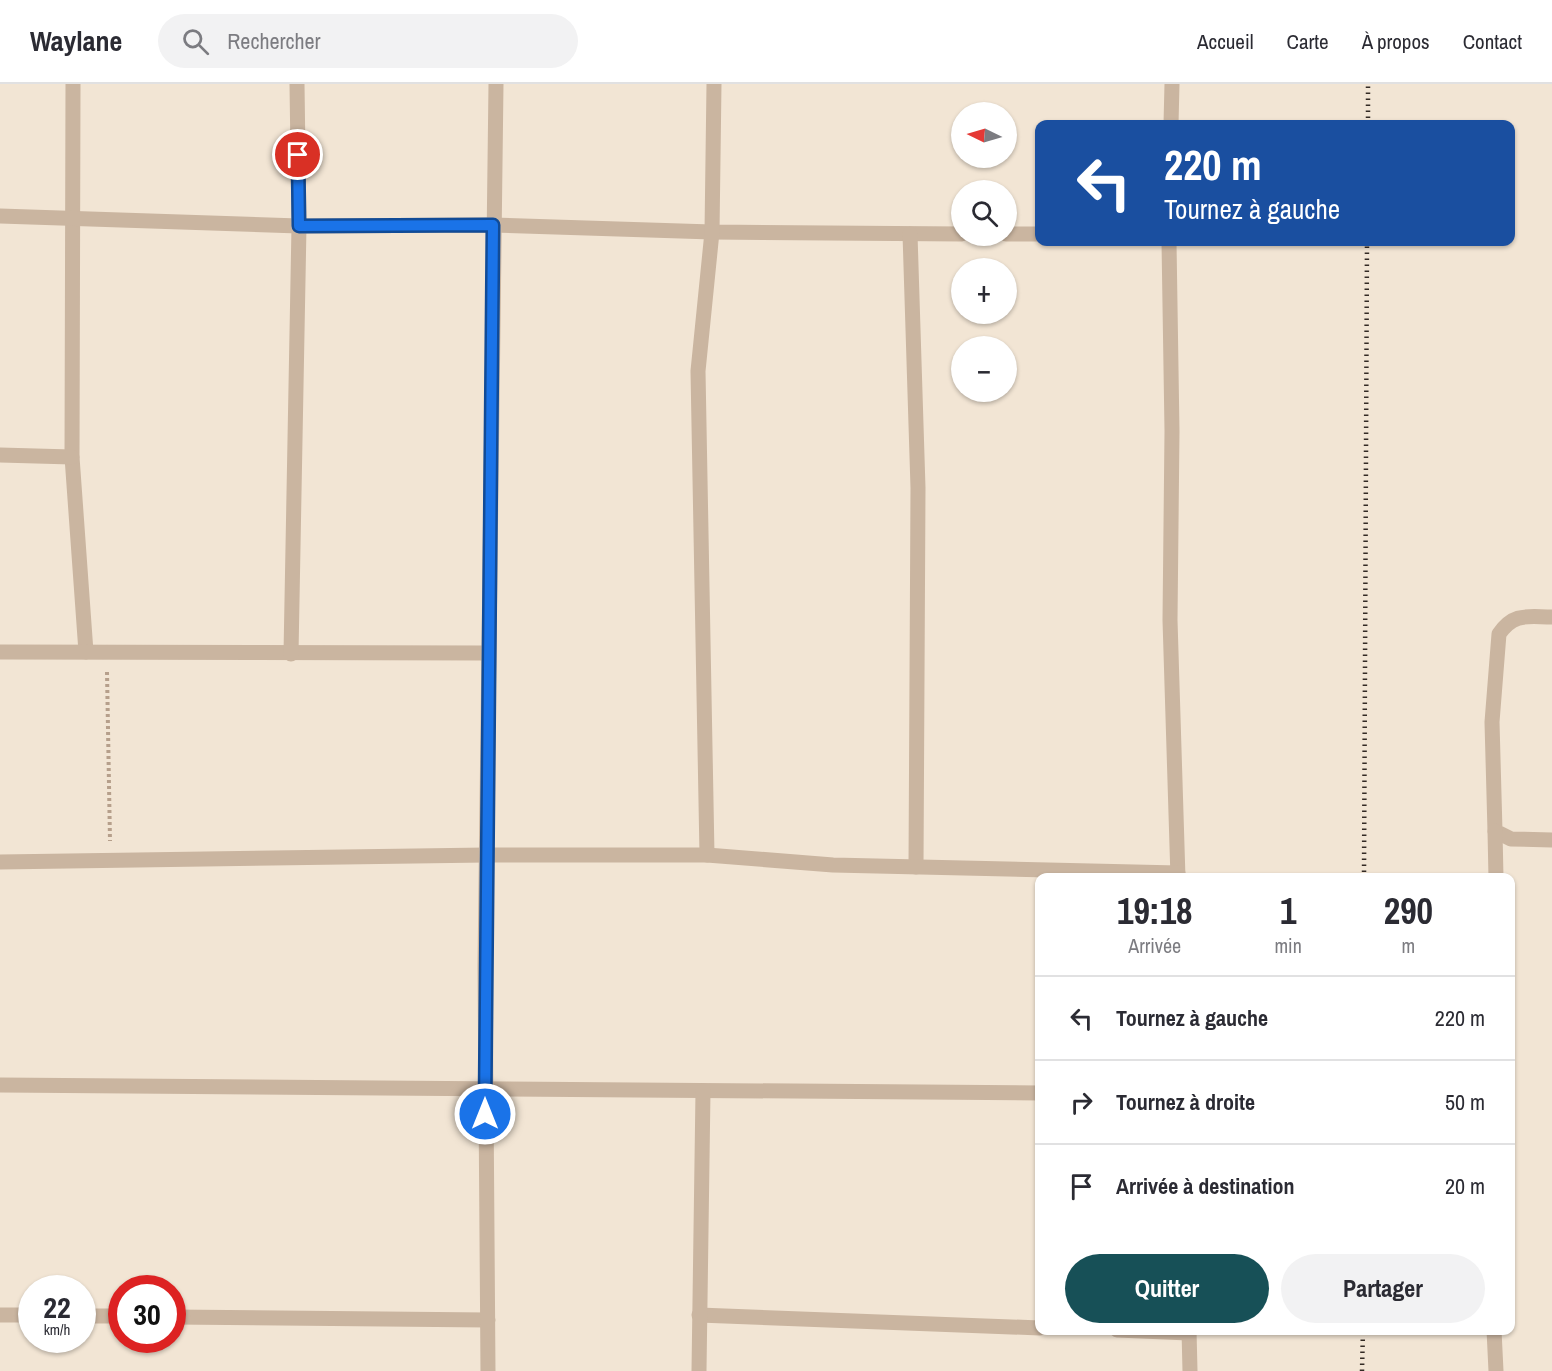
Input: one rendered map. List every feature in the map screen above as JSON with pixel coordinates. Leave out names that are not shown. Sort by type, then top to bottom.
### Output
[{"type":"street","points":[[73,84],[72,457],[86,652]]},
{"type":"street","points":[[291,654],[299,226],[297,84]]},
{"type":"street","points":[[488,1371],[485,1091],[486,855],[496,84]]},
{"type":"street","points":[[707,855],[698,371],[712,232],[714,84]]},
{"type":"street","points":[[1172,84],[1172,120]]},
{"type":"street","points":[[0,216],[299,226],[493,225],[712,232],[951,234]]},
{"type":"street","points":[[910,234],[918,488],[916,867]]},
{"type":"street","points":[[1017,234],[1035,234]]},
{"type":"street","points":[[1169,246],[1172,431],[1170,620],[1178,873]]},
{"type":"street","points":[[0,455],[72,457]]},
{"type":"street","points":[[1496,873],[1492,722],[1499,634],[1507,622],[1518,617],[1552,617]]},
{"type":"street","points":[[0,652],[488,653]]},
{"type":"street","points":[[1495,831],[1511,839],[1552,840]]},
{"type":"street","points":[[0,862],[486,855],[707,855],[832,866],[1112,873]]},
{"type":"street","points":[[0,1085],[485,1091],[1035,1093]]},
{"type":"street","points":[[699,1371],[703,1091]]},
{"type":"street","points":[[0,1315],[18,1316]]},
{"type":"street","points":[[699,1315],[1035,1328]]},
{"type":"street","points":[[186,1317],[488,1320]]},
{"type":"street","points":[[1189,1335],[1190,1371]]},
{"type":"street","points":[[1494,1335],[1496,1371]]},
{"type":"path","points":[[107,652],[111,860]]},
{"type":"railway","points":[[1368,84],[1368,120]]},
{"type":"railway","points":[[1364,873],[1367,246]]},
{"type":"railway","points":[[1362,1371],[1363,1335]]},
{"type":"route","points":[[298,155],[299,226],[493,225],[485,1114]]}]
